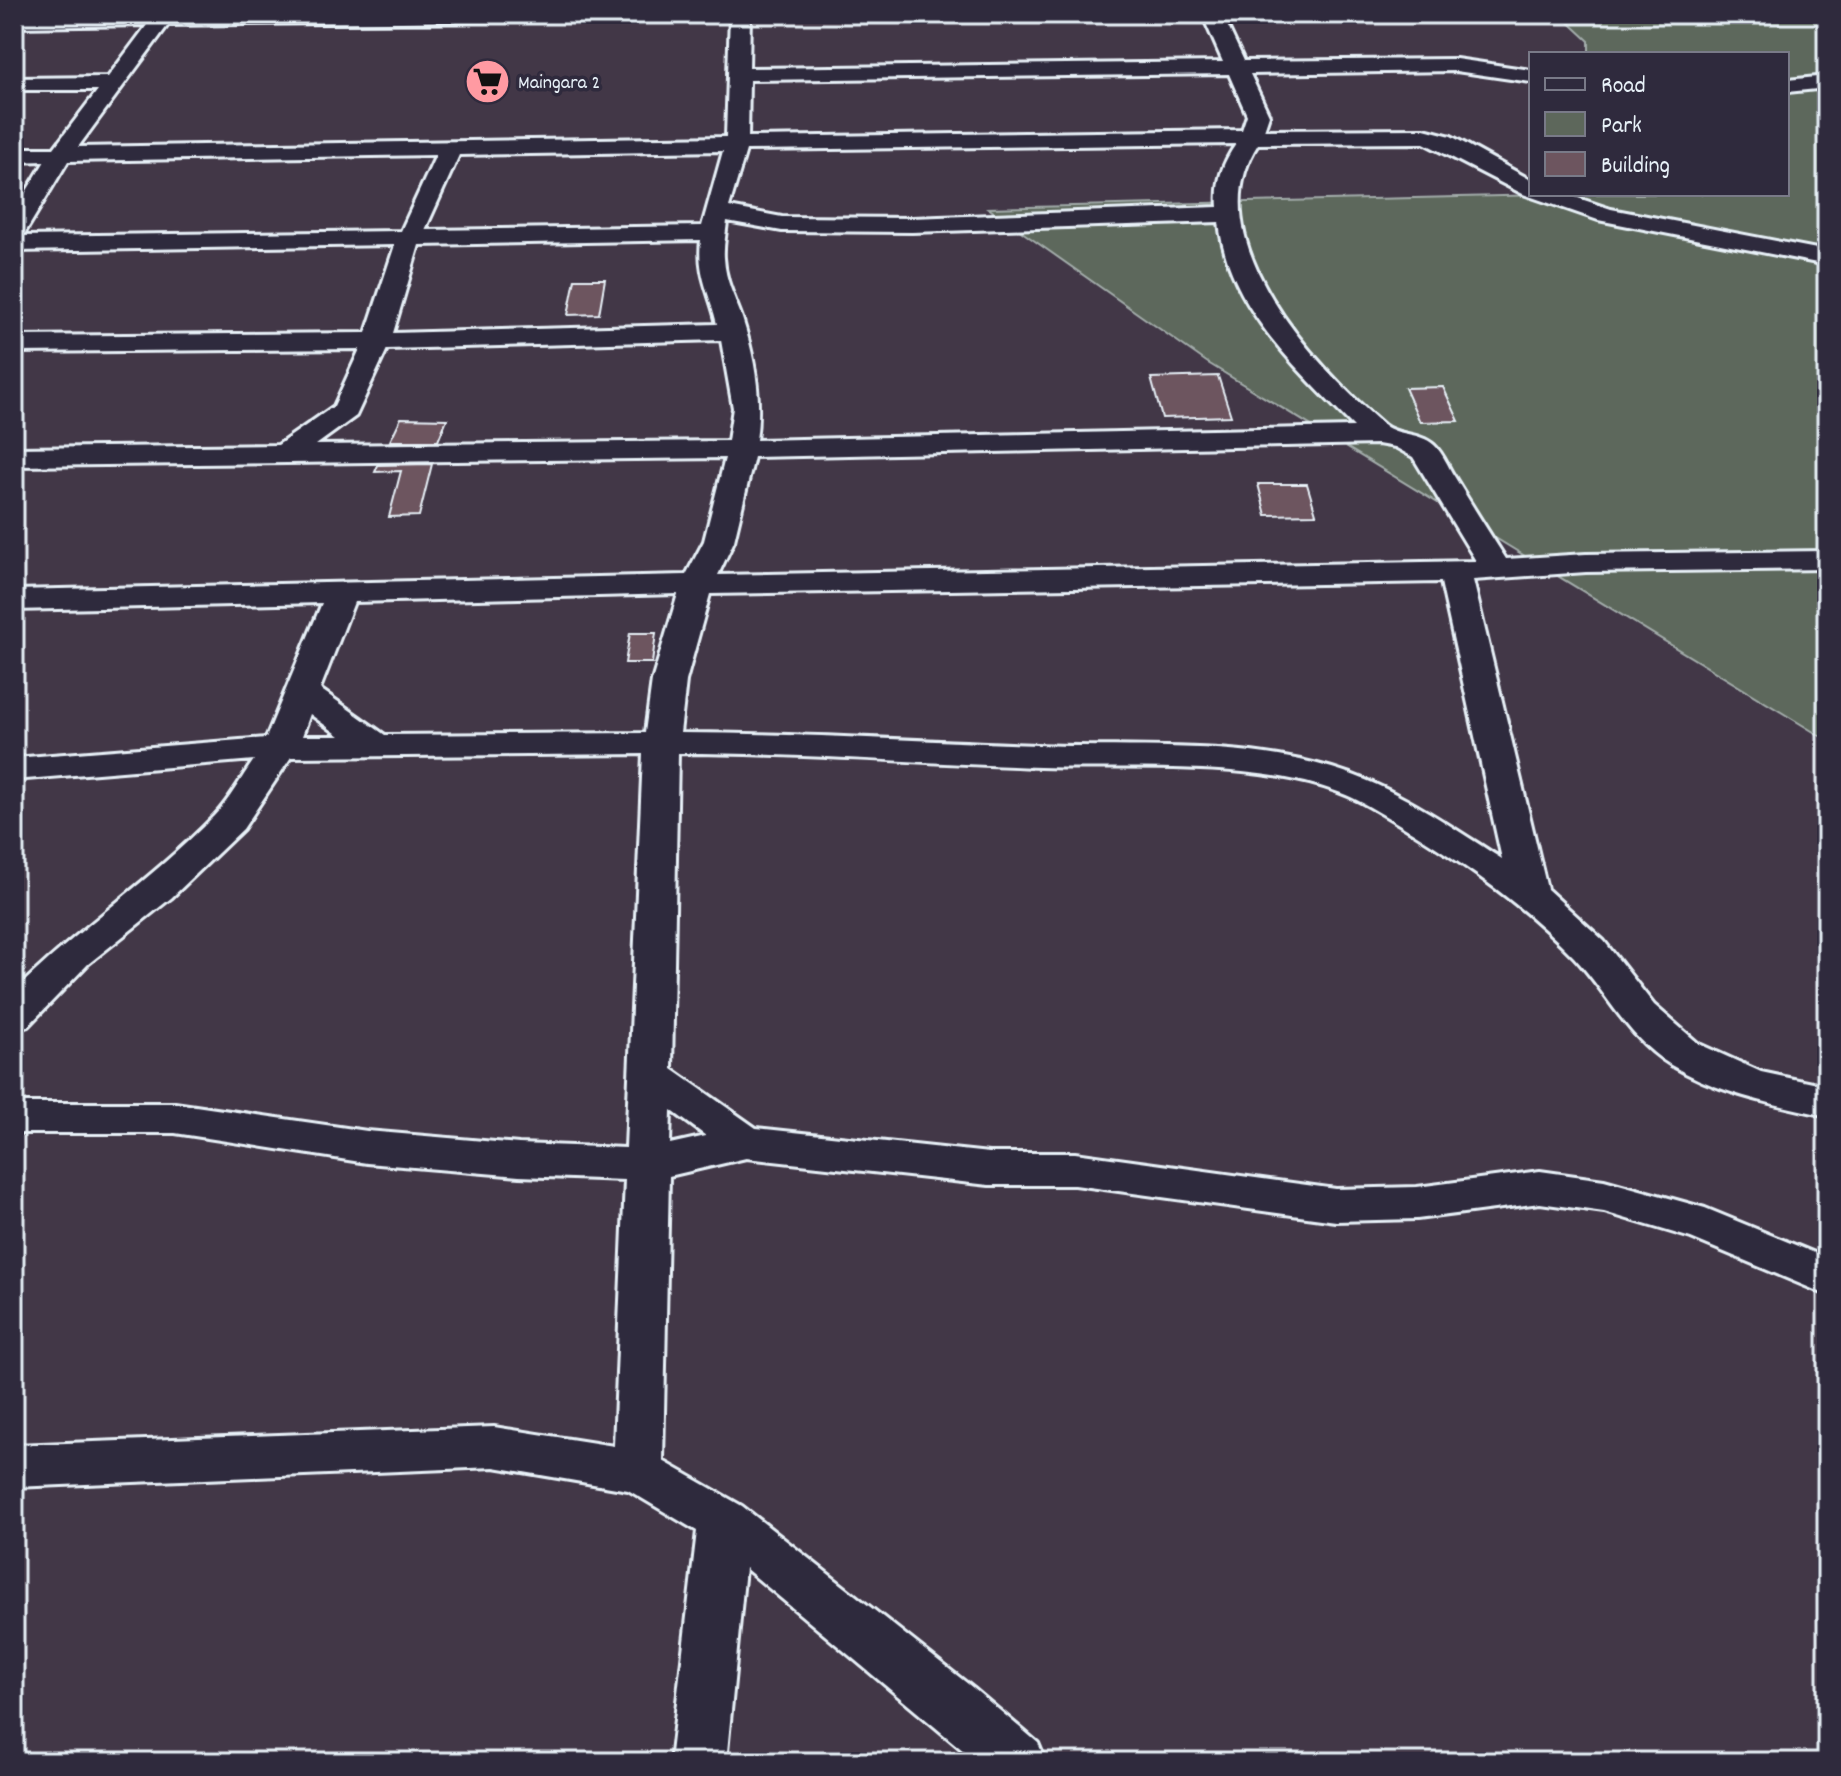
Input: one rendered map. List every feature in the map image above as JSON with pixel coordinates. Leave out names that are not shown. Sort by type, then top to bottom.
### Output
[{"type":"street","points":[[14,21],[166,15],[550,14]]},
{"type":"street","points":[[638,1471],[661,743],[669,681],[697,584],[719,541],[742,449],[747,408],[742,370],[711,258],[714,223],[737,142],[741,74],[740,14]]},
{"type":"street","points":[[1212,14],[1258,115],[1251,138],[1235,162],[1228,190],[1233,237],[1261,306],[1292,347],[1378,435]]},
{"type":"street","points":[[14,232],[61,154],[166,15]]},
{"type":"street","points":[[741,74],[1236,65],[1456,65],[1529,76]]},
{"type":"street","points":[[1789,86],[1827,82]]},
{"type":"street","points":[[14,84],[115,83]]},
{"type":"street","points":[[14,155],[737,142],[1433,138],[1529,188]]},
{"type":"street","points":[[285,454],[346,410],[377,341],[409,239],[451,148]]},
{"type":"street","points":[[1549,196],[1606,215],[1827,258]]},
{"type":"street","points":[[14,244],[409,239],[714,223],[898,225],[1231,214]]},
{"type":"street","points":[[14,344],[377,341],[731,332]]},
{"type":"street","points":[[346,410],[356,454]]},
{"type":"street","points":[[14,457],[742,449],[970,441],[1378,435],[1404,440],[1424,451],[1496,569]]},
{"type":"street","points":[[14,600],[697,584],[1455,572],[1586,563],[1647,565],[1827,560]]},
{"type":"street","points":[[1455,572],[1529,893]]},
{"type":"street","points":[[14,1016],[74,955],[158,890],[230,821],[280,747],[342,593]]},
{"type":"street","points":[[302,692],[377,746]]},
{"type":"street","points":[[14,769],[280,747],[661,743],[778,743],[1038,756],[1253,761],[1320,776],[1380,797],[1529,893],[1590,950],[1640,1015],[1684,1054],[1751,1085],[1827,1101]]},
{"type":"street","points":[[650,1075],[746,1142]]},
{"type":"street","points":[[14,1118],[175,1118],[367,1147],[519,1160],[650,1165],[746,1142],[975,1168],[1075,1169],[1336,1205],[1417,1203],[1540,1187],[1604,1196],[1705,1225],[1827,1277]]},
{"type":"street","points":[[14,1466],[494,1447],[638,1471],[724,1521],[954,1706],[1018,1762]]},
{"type":"street","points":[[698,1762],[724,1521]]},
{"type":"green space","points":[[1560,14],[1827,14],[1827,740],[1208,363],[988,208],[1529,195],[1789,196],[1789,52],[1589,52],[1589,41]]},
{"type":"building","points":[[575,279],[605,279],[599,314],[568,315]]},
{"type":"building","points":[[1218,376],[1231,416],[1162,418],[1151,378]]},
{"type":"building","points":[[1443,387],[1459,421],[1420,422],[1405,388]]},
{"type":"building","points":[[401,418],[447,419],[438,441],[390,441]]},
{"type":"building","points":[[432,464],[419,516],[389,517],[401,471],[375,472],[378,465]]},
{"type":"building","points":[[1258,484],[1307,484],[1316,514],[1266,515]]},
{"type":"building","points":[[630,633],[656,633],[652,663],[625,663]]},
{"type":"place","name":"Maingara 2","points":[[487,81]]}]
